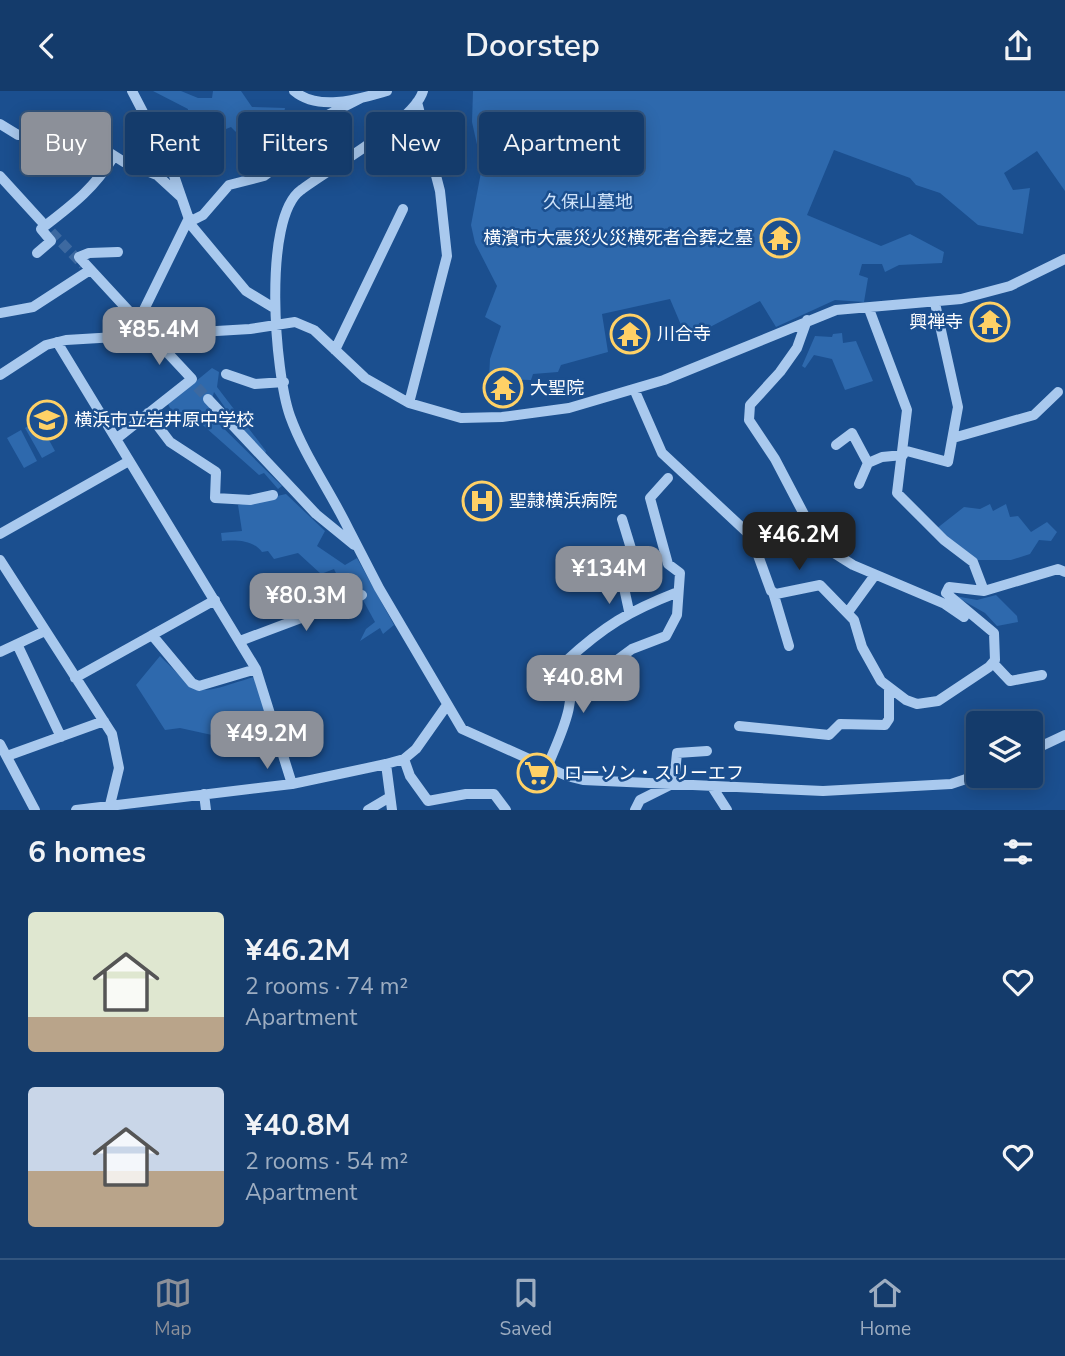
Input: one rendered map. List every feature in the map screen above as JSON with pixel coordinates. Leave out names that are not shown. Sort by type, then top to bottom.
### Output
[{"type":"street","points":[[132,91],[170,164],[189,221],[246,291],[274,308]]},
{"type":"street","points":[[294,91],[302,97],[344,103],[387,91]]},
{"type":"street","points":[[423,91],[417,103],[340,166],[296,194],[284,215],[274,308],[290,418],[357,548],[462,729],[583,780],[822,791],[951,784],[966,779]]},
{"type":"street","points":[[136,334],[138,321],[189,221],[203,215],[229,184],[264,176],[297,152],[314,122],[349,107],[361,98]]},
{"type":"street","points":[[409,403],[444,278],[447,248],[440,191],[417,103]]},
{"type":"street","points":[[0,124],[18,135],[55,127],[72,129],[114,156],[157,175],[181,197]]},
{"type":"street","points":[[37,253],[51,241],[41,229],[92,188],[114,156]]},
{"type":"street","points":[[0,176],[41,221]]},
{"type":"street","points":[[335,350],[403,209]]},
{"type":"street","points":[[118,252],[79,257],[138,321]]},
{"type":"street","points":[[0,375],[46,345],[86,337],[250,329],[276,324],[303,325],[365,378],[409,403],[461,418],[502,417],[569,408],[634,389],[694,369],[836,310],[935,303],[1010,286],[1065,259]]},
{"type":"street","points":[[0,313],[33,307],[90,270]]},
{"type":"street","points":[[859,484],[868,463],[882,457],[903,453],[948,462],[958,407],[935,303]]},
{"type":"street","points":[[869,309],[907,410],[897,493],[944,540],[973,562],[984,591]]},
{"type":"street","points":[[807,320],[792,355],[774,380],[750,405],[749,420],[775,459],[807,522],[826,548],[875,575],[945,604],[964,617]]},
{"type":"street","points":[[116,439],[192,379],[150,334]]},
{"type":"street","points":[[57,342],[256,669],[292,784]]},
{"type":"street","points":[[226,375],[255,384],[284,382]]},
{"type":"street","points":[[634,389],[656,445],[670,462],[717,502],[751,536],[773,592],[789,646]]},
{"type":"street","points":[[953,438],[1034,415],[1058,392]]},
{"type":"street","points":[[208,399],[289,488],[357,548]]},
{"type":"street","points":[[148,413],[170,442],[216,472],[215,498],[250,501],[273,495]]},
{"type":"street","points":[[836,445],[852,433],[868,463]]},
{"type":"street","points":[[0,534],[129,461]]},
{"type":"street","points":[[570,694],[632,649],[666,636],[677,615],[680,573],[668,564],[650,498],[668,478]]},
{"type":"street","points":[[622,519],[633,555],[618,559],[629,611]]},
{"type":"street","points":[[1,565],[104,721],[119,756],[109,808]]},
{"type":"street","points":[[773,592],[820,585],[848,612],[881,681],[889,689],[917,704],[929,705],[947,696],[993,663],[996,641],[994,633],[946,593],[949,587],[984,591],[1058,569],[1065,572]]},
{"type":"street","points":[[848,612],[875,575]]},
{"type":"street","points":[[547,767],[567,720],[570,673],[565,661],[594,635],[629,611],[678,592]]},
{"type":"street","points":[[240,641],[362,595]]},
{"type":"street","points":[[75,678],[215,600]]},
{"type":"street","points":[[0,652],[45,631]]},
{"type":"street","points":[[152,635],[192,683],[199,686],[256,669]]},
{"type":"street","points":[[17,644],[61,737]]},
{"type":"street","points":[[993,663],[1010,681],[1042,675]]},
{"type":"street","points":[[739,726],[829,734],[840,724],[885,725],[889,719],[889,689]]},
{"type":"street","points":[[76,810],[292,784],[404,759],[416,749],[447,705]]},
{"type":"street","points":[[7,756],[104,721]]},
{"type":"street","points":[[1043,745],[1065,734]]},
{"type":"street","points":[[0,744],[35,810]]},
{"type":"street","points":[[674,783],[677,753],[707,751]]},
{"type":"street","points":[[404,759],[410,776],[428,801],[475,793],[494,794],[506,810]]},
{"type":"street","points":[[386,764],[392,810]]},
{"type":"street","points":[[635,810],[640,800],[674,783]]},
{"type":"street","points":[[711,785],[727,810]]},
{"type":"street","points":[[204,794],[206,810]]},
{"type":"street","points":[[368,810],[390,797]]},
{"type":"green space","points":[[153,91],[181,91],[198,98],[212,98],[213,91],[241,91],[252,107],[285,108],[284,112],[238,112],[236,132],[231,127],[224,130],[224,112],[188,112],[188,109]]},
{"type":"green space","name":"久保山墓地","points":[[473,91],[1065,91],[1065,191],[1037,151],[1004,173],[1013,190],[1030,188],[1023,234],[978,225],[940,193],[916,185],[910,178],[834,150],[807,215],[881,246],[910,234],[944,252],[942,263],[899,265],[885,272],[882,264],[862,264],[859,275],[868,278],[864,302],[835,300],[776,327],[760,301],[687,339],[670,299],[602,314],[608,352],[561,365],[558,372],[533,374],[531,380],[489,379],[490,359],[501,326],[485,317],[497,286],[475,243],[471,225],[480,175],[644,175],[644,112],[479,112],[479,154],[472,122]]},
{"type":"green space","points":[[842,333],[843,343],[856,341],[873,381],[845,390],[832,359],[814,355],[805,368],[802,366],[815,336],[832,337],[833,334]]},
{"type":"green space","points":[[212,368],[219,372],[217,387],[266,451],[265,454],[238,426],[214,392],[208,413],[282,486],[278,489],[264,473],[259,475],[196,419],[191,422],[187,417],[183,418],[172,412],[168,404]]},
{"type":"green space","points":[[38,420],[55,451],[42,458],[25,428]]},
{"type":"green space","points":[[21,430],[37,461],[24,468],[7,438]]},
{"type":"green space","points":[[286,494],[325,531],[317,546],[345,565],[357,558],[394,625],[383,634],[380,628],[360,641],[366,629],[375,622],[359,593],[347,596],[334,569],[321,574],[298,553],[274,559],[268,551],[262,552],[249,543],[222,541],[221,533],[242,531],[238,505]]},
{"type":"green space","points":[[990,504],[993,511],[1006,504],[1010,517],[1018,516],[1031,532],[1047,522],[1057,532],[1051,541],[1039,540],[1030,554],[1011,560],[977,560],[936,529],[964,507],[980,509]]},
{"type":"green space","points":[[996,595],[1017,616],[1018,622],[997,626],[985,613],[955,596],[977,600]]},
{"type":"green space","points":[[160,656],[185,680],[202,689],[221,687],[254,677],[271,731],[212,735],[180,728],[165,730],[136,685]]},
{"type":"tunnel","points":[[41,221],[83,265]]},
{"type":"tunnel","points":[[187,376],[208,399]]},
{"type":"place","name":"横濱市大震災火災横死者合葬之墓","points":[[780,238]]},
{"type":"place","name":"興禅寺","points":[[990,322]]},
{"type":"place","name":"川合寺","points":[[630,334]]},
{"type":"place","name":"大聖院","points":[[503,388]]},
{"type":"place","name":"横浜市立岩井原中学校","points":[[47,420]]},
{"type":"place","name":"聖隷横浜病院","points":[[482,501]]},
{"type":"place","name":"ローソン・スリーエフ","points":[[537,773]]}]
